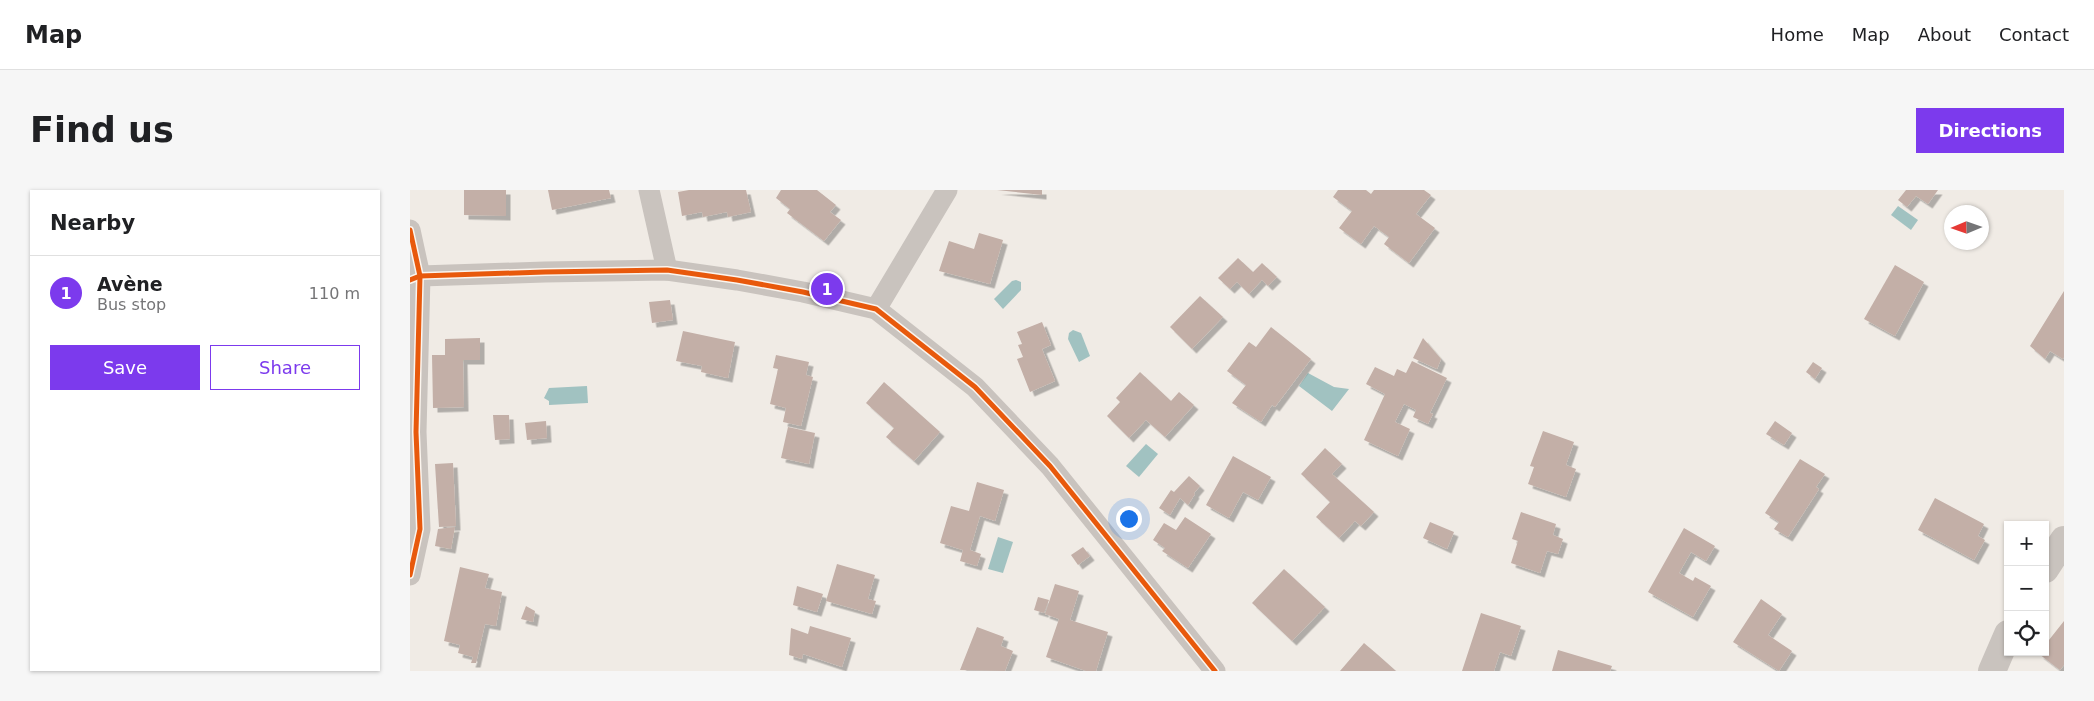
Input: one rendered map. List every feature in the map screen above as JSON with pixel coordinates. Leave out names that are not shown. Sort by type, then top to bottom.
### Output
[{"type":"street","points":[[649,190],[667,270]]},
{"type":"street","points":[[876,309],[947,190]]},
{"type":"street","points":[[410,230],[415,278],[416,432],[420,529],[410,575]]},
{"type":"street","points":[[415,278],[545,272],[667,270],[746,282],[876,309],[975,387],[1050,466],[1215,671]]},
{"type":"street","points":[[2047,566],[2064,540]]},
{"type":"street","points":[[1992,671],[2004,643]]},
{"type":"water","points":[[1898,206],[1918,220],[1911,230],[1891,215]]},
{"type":"water","points":[[1012,281],[1021,282],[1021,290],[1003,309],[994,299]]},
{"type":"water","points":[[1073,330],[1081,333],[1090,356],[1079,362],[1068,339],[1069,333]]},
{"type":"water","points":[[1308,373],[1334,387],[1349,389],[1332,411],[1299,386]]},
{"type":"water","points":[[587,386],[588,403],[549,405],[549,401],[544,398],[549,388]]},
{"type":"water","points":[[1146,444],[1158,454],[1139,477],[1126,466]]},
{"type":"water","points":[[998,537],[1013,542],[1003,573],[988,569]]},
{"type":"building","points":[[464,190],[506,190],[506,216],[464,215]]},
{"type":"building","points":[[548,190],[609,190],[611,198],[552,210]]},
{"type":"building","points":[[689,190],[746,190],[751,212],[728,217],[727,212],[703,217],[702,212],[682,216],[678,192]]},
{"type":"building","points":[[781,190],[817,190],[836,205],[830,212],[841,220],[824,241],[787,213],[790,209],[776,198]]},
{"type":"building","points":[[997,190],[1042,190],[1042,195]]},
{"type":"building","points":[[1338,190],[1366,190],[1371,194],[1374,190],[1424,190],[1431,195],[1416,214],[1435,228],[1409,263],[1384,244],[1389,237],[1374,226],[1361,244],[1339,228],[1352,211],[1333,197]]},
{"type":"building","points":[[1906,190],[1938,190],[1928,204],[1916,196],[1907,207],[1898,200]]},
{"type":"building","points":[[979,233],[1003,240],[990,284],[939,271],[949,241],[974,249]]},
{"type":"building","points":[[1238,258],[1253,272],[1262,263],[1277,277],[1268,286],[1262,280],[1249,294],[1237,282],[1230,289],[1218,278]]},
{"type":"building","points":[[1895,265],[1924,282],[1895,336],[1864,319]]},
{"type":"building","points":[[2064,291],[2064,357],[2063,359],[2050,351],[2045,359],[2030,346]]},
{"type":"building","points":[[1200,296],[1223,317],[1192,349],[1170,327]]},
{"type":"building","points":[[670,300],[673,320],[652,323],[649,302]]},
{"type":"building","points":[[1042,322],[1051,345],[1042,349],[1055,381],[1030,392],[1017,359],[1023,357],[1018,345],[1022,344],[1017,332]]},
{"type":"building","points":[[1271,327],[1311,359],[1275,407],[1272,405],[1261,422],[1232,403],[1246,385],[1227,371],[1249,342],[1256,347]]},
{"type":"building","points":[[683,331],[735,342],[728,378],[701,372],[702,366],[676,361]]},
{"type":"building","points":[[480,338],[480,360],[463,360],[464,407],[433,408],[432,355],[445,355],[445,339]]},
{"type":"building","points":[[1423,338],[1441,359],[1437,369],[1413,358]]},
{"type":"building","points":[[776,355],[809,362],[806,375],[813,377],[801,426],[783,422],[786,408],[770,404],[778,369],[773,368]]},
{"type":"building","points":[[1412,361],[1447,378],[1430,413],[1433,414],[1428,424],[1413,417],[1416,410],[1404,404],[1395,422],[1410,429],[1398,456],[1364,440],[1385,394],[1366,384],[1375,367],[1394,376],[1397,369],[1406,373]]},
{"type":"building","points":[[1813,362],[1822,368],[1815,379],[1806,372]]},
{"type":"building","points":[[1140,372],[1171,401],[1179,392],[1194,405],[1165,437],[1146,420],[1129,438],[1107,416],[1120,402],[1116,398]]},
{"type":"building","points":[[884,382],[940,432],[914,461],[886,437],[894,428],[866,403]]},
{"type":"building","points":[[493,415],[509,415],[510,439],[495,440]]},
{"type":"building","points":[[546,421],[547,438],[527,440],[525,423]]},
{"type":"building","points":[[1775,421],[1792,433],[1784,445],[1766,434]]},
{"type":"building","points":[[788,427],[815,433],[809,464],[781,458]]},
{"type":"building","points":[[1543,431],[1574,442],[1566,465],[1576,469],[1566,497],[1528,484],[1534,467],[1530,466]]},
{"type":"building","points":[[1325,448],[1342,464],[1332,474],[1374,512],[1361,526],[1355,521],[1339,538],[1316,517],[1330,502],[1301,474]]},
{"type":"building","points":[[1233,456],[1271,477],[1258,500],[1243,492],[1229,518],[1206,505]]},
{"type":"building","points":[[1800,459],[1825,474],[1816,487],[1819,489],[1788,537],[1774,529],[1779,522],[1765,513]]},
{"type":"building","points":[[453,463],[456,526],[439,527],[435,464]]},
{"type":"building","points":[[1189,476],[1200,486],[1188,505],[1180,498],[1170,515],[1159,508],[1171,490],[1174,492]]},
{"type":"building","points":[[977,482],[1004,490],[995,521],[980,516],[970,550],[981,554],[977,566],[960,561],[963,550],[940,543],[951,506],[969,511]]},
{"type":"building","points":[[1935,498],[1984,524],[1978,536],[1985,540],[1974,560],[1918,530]]},
{"type":"building","points":[[1521,512],[1556,524],[1553,535],[1563,539],[1558,554],[1547,551],[1540,573],[1511,563],[1518,541],[1512,539]]},
{"type":"building","points":[[1185,517],[1211,534],[1188,568],[1162,551],[1165,548],[1153,540],[1164,523],[1176,530]]},
{"type":"building","points":[[1430,522],[1454,532],[1447,549],[1423,538]]},
{"type":"building","points":[[455,527],[451,549],[435,546],[438,529]]},
{"type":"building","points":[[1684,528],[1715,546],[1706,561],[1691,552],[1679,573],[1693,581],[1695,577],[1711,586],[1693,617],[1648,592]]},
{"type":"building","points":[[1083,547],[1090,556],[1078,565],[1071,555]]},
{"type":"building","points":[[837,564],[875,575],[868,599],[876,601],[872,614],[826,601]]},
{"type":"building","points":[[460,567],[489,574],[485,588],[502,592],[496,626],[485,624],[476,663],[471,663],[473,657],[458,653],[460,645],[444,641]]},
{"type":"building","points":[[1284,569],[1325,607],[1292,641],[1252,603]]},
{"type":"building","points":[[1055,584],[1079,591],[1070,620],[1108,632],[1096,671],[1086,671],[1046,657],[1059,619],[1045,614]]},
{"type":"building","points":[[797,586],[823,594],[817,612],[793,605]]},
{"type":"building","points":[[1038,597],[1049,600],[1044,613],[1034,610]]},
{"type":"building","points":[[1761,599],[1782,614],[1768,635],[1792,651],[1779,671],[1733,642]]},
{"type":"building","points":[[526,606],[535,611],[533,622],[521,619]]},
{"type":"building","points":[[1481,613],[1521,626],[1511,656],[1500,652],[1494,671],[1462,671]]},
{"type":"building","points":[[2064,621],[2064,665],[2060,670],[2042,656],[2049,656],[2049,640]]},
{"type":"building","points":[[810,626],[851,638],[842,667],[803,654],[802,659],[789,655],[791,628],[808,634]]},
{"type":"building","points":[[977,627],[1004,637],[1001,646],[1013,651],[1005,671],[960,670]]},
{"type":"building","points":[[1364,643],[1378,655],[1396,671],[1340,671]]},
{"type":"building","points":[[1558,650],[1612,666],[1610,671],[1552,671]]},
{"type":"cycle path","points":[[410,230],[420,276],[416,432],[420,529],[410,575]]},
{"type":"cycle path","points":[[410,280],[420,276],[667,270],[803,292],[876,309],[975,387],[1050,466],[1215,671]]},
{"type":"place","name":"Avène","points":[[827,289]]}]
